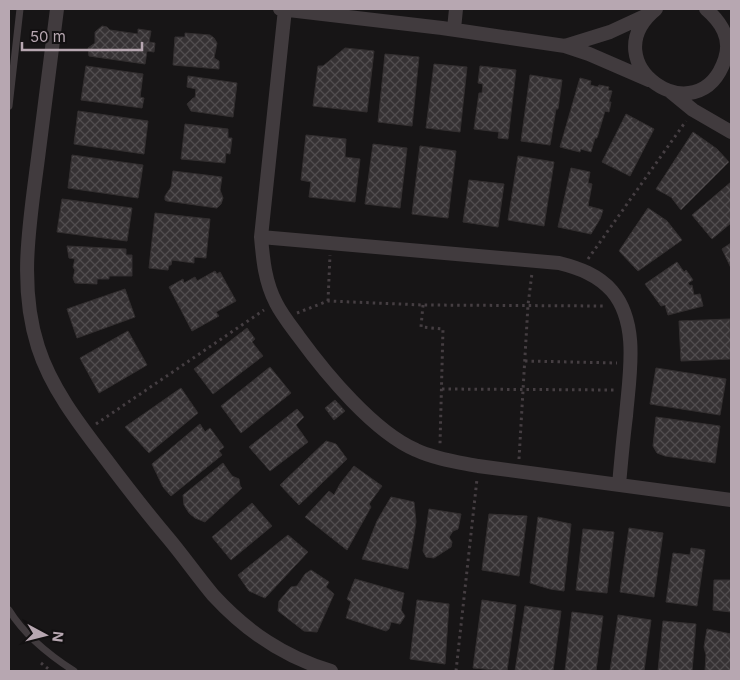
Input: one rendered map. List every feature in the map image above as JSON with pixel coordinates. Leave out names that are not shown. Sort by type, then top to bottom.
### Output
[{"type":"street","points":[[57,9],[30,226],[26,281],[30,315],[38,346],[48,372],[84,432],[212,594],[257,635],[288,655],[331,671]]},
{"type":"street","points":[[280,9],[454,29],[565,46],[589,54],[649,80],[659,88],[671,92],[686,93],[700,89],[713,81],[722,69],[727,54],[729,41],[724,29],[717,14],[706,9]]},
{"type":"street","points":[[284,9],[261,237],[266,277],[275,302],[317,361],[382,428],[400,442],[416,451],[478,466],[731,500]]},
{"type":"street","points":[[454,29],[456,9]]},
{"type":"street","points":[[565,46],[610,32],[654,10]]},
{"type":"street","points":[[649,80],[641,68],[636,54],[636,40],[641,26],[654,10]]},
{"type":"street","points":[[671,92],[693,110],[731,132]]},
{"type":"street","points":[[261,237],[559,263],[581,269],[598,278],[612,291],[622,306],[630,340],[628,390],[619,485]]},
{"type":"lane","points":[[9,106],[20,9]]},
{"type":"lane","points":[[9,610],[24,630],[41,647],[74,671]]},
{"type":"path","points":[[581,269],[693,110]]},
{"type":"path","points":[[328,302],[331,242]]},
{"type":"path","points":[[518,471],[528,305],[533,260]]},
{"type":"path","points":[[84,432],[275,302]]},
{"type":"path","points":[[285,317],[328,302],[622,306]]},
{"type":"path","points":[[423,304],[421,327],[443,329],[439,458]]},
{"type":"path","points":[[525,361],[630,363]]},
{"type":"path","points":[[442,389],[628,390]]},
{"type":"path","points":[[456,671],[478,466]]},
{"type":"building","points":[[102,26],[110,30],[138,34],[138,29],[151,31],[149,42],[155,43],[154,52],[147,51],[145,64],[89,56],[88,48],[95,43],[95,32]]},
{"type":"building","points":[[185,33],[210,35],[214,38],[217,43],[214,58],[219,61],[219,69],[173,65],[175,37],[185,37]]},
{"type":"building","points":[[345,48],[374,51],[367,112],[313,106],[318,66],[323,66]]},
{"type":"building","points":[[385,54],[419,57],[412,126],[378,122]]},
{"type":"building","points":[[434,64],[467,67],[460,132],[426,128]]},
{"type":"building","points":[[86,66],[143,74],[140,97],[144,98],[142,108],[81,100]]},
{"type":"building","points":[[480,66],[516,70],[508,139],[498,138],[499,132],[474,129],[479,93],[482,93],[483,84],[478,83]]},
{"type":"building","points":[[530,75],[562,80],[550,145],[521,141]]},
{"type":"building","points":[[188,76],[237,83],[233,117],[191,111],[187,104],[195,98],[196,89],[187,87]]},
{"type":"building","points":[[580,78],[591,81],[590,85],[609,87],[608,90],[612,91],[609,112],[605,111],[591,152],[581,149],[580,152],[560,147]]},
{"type":"building","points":[[78,111],[148,121],[144,154],[74,144]]},
{"type":"building","points":[[626,114],[654,129],[630,176],[602,162]]},
{"type":"building","points":[[185,124],[228,129],[228,138],[232,138],[230,154],[226,153],[225,163],[181,159]]},
{"type":"building","points":[[693,132],[717,149],[729,162],[681,210],[671,197],[656,189]]},
{"type":"building","points":[[306,135],[346,139],[345,157],[360,159],[355,202],[309,197],[311,182],[301,180]]},
{"type":"building","points":[[373,144],[407,148],[400,208],[365,204]]},
{"type":"building","points":[[420,146],[456,151],[448,218],[412,214]]},
{"type":"building","points":[[72,155],[143,165],[138,198],[68,188]]},
{"type":"building","points":[[518,156],[554,162],[544,226],[508,220]]},
{"type":"building","points":[[571,168],[590,172],[588,183],[592,184],[588,206],[603,210],[591,234],[558,227]]},
{"type":"building","points":[[173,171],[222,177],[220,190],[223,198],[221,204],[217,208],[165,200],[165,196],[171,187]]},
{"type":"building","points":[[469,180],[504,184],[498,227],[463,222]]},
{"type":"building","points":[[731,182],[731,223],[712,239],[692,215]]},
{"type":"building","points":[[62,199],[132,208],[127,241],[57,232]]},
{"type":"building","points":[[648,208],[667,221],[682,240],[638,271],[619,251]]},
{"type":"building","points":[[155,213],[210,219],[206,258],[194,257],[194,263],[172,260],[168,270],[149,268]]},
{"type":"building","points":[[731,243],[731,268],[722,249]]},
{"type":"building","points":[[67,246],[126,249],[126,255],[132,255],[132,276],[109,276],[109,279],[97,279],[97,284],[75,283],[73,278],[75,270],[73,267],[75,259],[69,258]]},
{"type":"building","points":[[677,262],[693,280],[688,283],[690,286],[692,285],[694,295],[700,294],[703,306],[668,315],[665,305],[661,306],[645,284]]},
{"type":"building","points":[[215,271],[217,274],[220,272],[236,301],[216,312],[219,316],[192,331],[169,287],[183,279],[184,283],[195,277],[197,281]]},
{"type":"building","points":[[125,289],[135,317],[77,338],[67,309]]},
{"type":"building","points":[[730,319],[731,359],[681,361],[679,321]]},
{"type":"building","points":[[247,328],[255,339],[252,342],[263,356],[213,394],[194,369]]},
{"type":"building","points":[[128,331],[147,365],[99,393],[80,358]]},
{"type":"building","points":[[270,367],[291,393],[241,433],[221,406]]},
{"type":"building","points":[[656,368],[726,379],[720,415],[650,404]]},
{"type":"building","points":[[181,388],[198,413],[149,453],[125,427]]},
{"type":"building","points":[[335,400],[345,411],[334,420],[325,408]]},
{"type":"building","points":[[297,409],[304,417],[296,425],[308,442],[270,471],[249,447]]},
{"type":"building","points":[[656,417],[720,426],[715,463],[665,456],[657,453],[653,446]]},
{"type":"building","points":[[200,424],[205,432],[210,428],[224,447],[219,451],[222,455],[171,496],[163,487],[152,464]]},
{"type":"building","points":[[326,441],[336,444],[347,459],[299,505],[280,485]]},
{"type":"building","points":[[223,463],[232,476],[239,479],[242,488],[205,522],[195,518],[184,505],[183,495]]},
{"type":"building","points":[[354,466],[382,486],[369,504],[371,507],[347,550],[305,517],[329,491],[334,495]]},
{"type":"building","points":[[391,497],[414,502],[416,522],[408,569],[362,559],[377,521]]},
{"type":"building","points":[[252,503],[272,526],[231,560],[212,537]]},
{"type":"building","points":[[429,509],[461,514],[458,529],[453,531],[449,537],[452,542],[451,547],[434,558],[426,557],[423,551]]},
{"type":"building","points":[[489,514],[527,516],[519,576],[482,570]]},
{"type":"building","points":[[538,517],[571,524],[564,591],[530,583]]},
{"type":"building","points":[[629,528],[663,533],[654,597],[620,592]]},
{"type":"building","points":[[583,529],[614,532],[607,593],[576,590]]},
{"type":"building","points":[[288,535],[308,552],[265,598],[249,591],[238,575]]},
{"type":"building","points":[[691,548],[705,550],[697,606],[666,602],[673,553],[690,555]]},
{"type":"building","points":[[311,570],[329,582],[326,587],[334,594],[317,632],[304,631],[278,611],[279,601],[291,587],[297,586],[305,574]]},
{"type":"building","points":[[355,579],[404,593],[401,610],[405,616],[400,624],[391,622],[389,629],[386,631],[346,618],[351,602],[347,599]]},
{"type":"building","points":[[714,580],[731,580],[731,612],[713,610]]},
{"type":"building","points":[[417,600],[449,604],[445,664],[410,659]]},
{"type":"building","points":[[482,600],[516,605],[507,671],[473,668]]},
{"type":"building","points":[[525,606],[561,611],[553,671],[515,671]]},
{"type":"building","points":[[572,612],[603,616],[596,671],[565,671]]},
{"type":"building","points":[[618,615],[651,620],[644,671],[610,671]]},
{"type":"building","points":[[663,621],[696,624],[692,671],[658,671]]},
{"type":"building","points":[[707,629],[731,634],[731,671],[705,671],[706,655],[704,647]]}]
